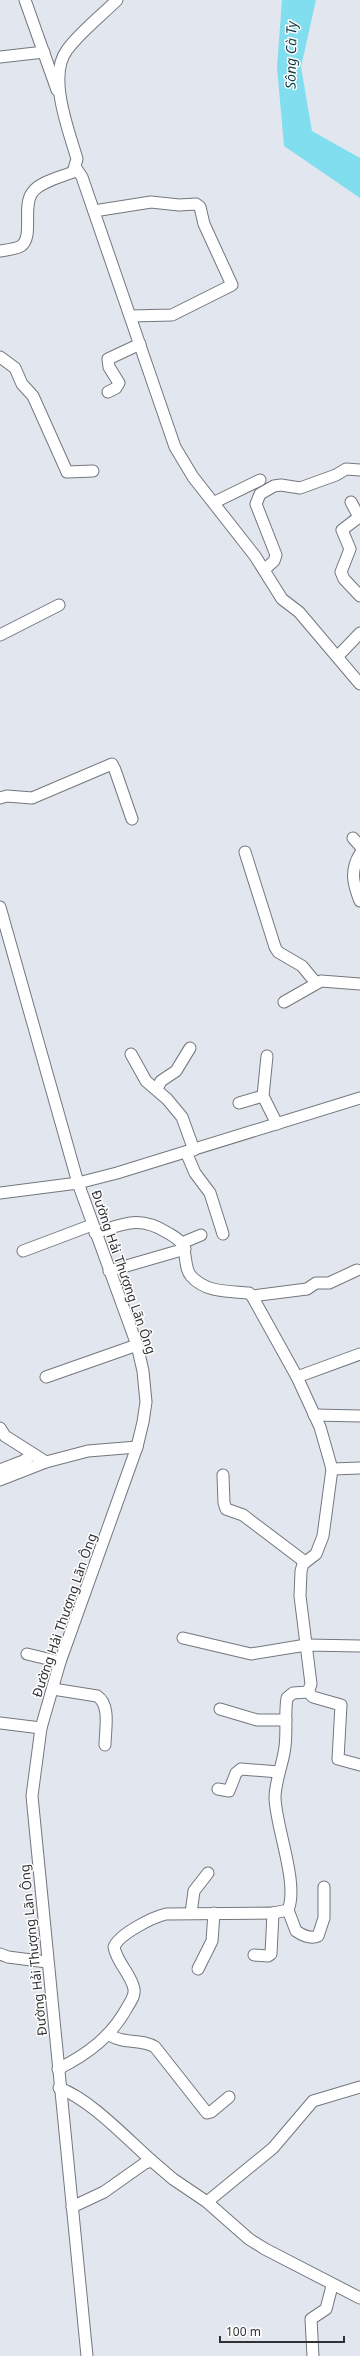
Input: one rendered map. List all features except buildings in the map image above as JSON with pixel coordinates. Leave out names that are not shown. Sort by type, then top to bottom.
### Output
[{"type":"street","points":[[0,251],[20,247],[25,241],[28,200],[31,193],[39,186],[73,172],[76,168],[77,160],[62,103],[25,0]]},
{"type":"street","points":[[62,103],[59,79],[62,57],[71,44],[117,0]]},
{"type":"street","points":[[0,57],[44,52]]},
{"type":"street","points":[[76,168],[82,177],[175,447],[193,477],[215,502],[264,570],[282,599],[300,612],[360,684]]},
{"type":"street","points":[[94,211],[151,202],[179,205],[196,204],[200,207],[204,224],[232,285],[172,315],[131,316]]},
{"type":"street","points":[[108,392],[116,388],[119,383],[109,367],[108,359],[140,344]]},
{"type":"street","points":[[0,357],[15,368],[22,384],[34,399],[67,472],[93,471]]},
{"type":"street","points":[[264,570],[274,561],[276,555],[256,504],[260,494],[274,486],[281,485],[300,488],[336,475],[346,469],[360,470]]},
{"type":"street","points":[[215,502],[260,480]]},
{"type":"street","points":[[351,502],[359,517],[342,530],[350,549],[342,572],[344,579],[360,596]]},
{"type":"street","points":[[0,635],[59,605]]},
{"type":"street","points":[[338,656],[360,634]]},
{"type":"street","points":[[0,798],[10,796],[32,798],[112,764],[116,770],[132,819]]},
{"type":"street","points":[[246,852],[275,947],[278,952],[302,966],[316,983]]},
{"type":"street","points":[[360,854],[353,870],[353,880],[360,900]]},
{"type":"street","name":"Đường Hải Thượng Lãn Ông","points":[[0,907],[78,1183],[109,1272],[137,1345],[143,1371],[146,1402],[136,1447],[60,1662],[41,1728],[32,1796],[59,2088],[87,2356]]},
{"type":"street","points":[[284,1002],[316,983],[326,981],[360,984]]},
{"type":"street","points":[[157,1089],[161,1081],[176,1071],[190,1048]]},
{"type":"street","points":[[131,1054],[146,1080],[157,1089],[182,1117],[195,1174],[210,1193],[223,1234]]},
{"type":"street","points":[[267,1056],[263,1096],[277,1124]]},
{"type":"street","points":[[240,1103],[263,1096]]},
{"type":"street","points":[[0,1192],[78,1183],[190,1151],[360,1098]]},
{"type":"street","points":[[23,1251],[94,1229],[131,1222],[146,1222],[163,1230],[183,1246],[188,1272],[196,1280],[213,1289],[247,1293],[252,1296],[297,1377],[325,1441],[332,1469],[323,1536],[316,1554],[305,1562],[301,1568],[300,1589],[311,1684],[308,1692]]},
{"type":"street","points":[[109,1272],[183,1246],[201,1235]]},
{"type":"street","points":[[252,1296],[307,1290],[316,1283],[329,1283],[357,1270]]},
{"type":"street","points":[[46,1377],[137,1345]]},
{"type":"street","points":[[297,1377],[360,1354]]},
{"type":"street","points":[[314,1415],[360,1416]]},
{"type":"street","points":[[0,1428],[5,1436],[32,1455],[46,1462]]},
{"type":"street","points":[[0,1480],[46,1462],[88,1451],[136,1447]]},
{"type":"street","points":[[0,1470],[23,1462],[32,1455]]},
{"type":"street","points":[[332,1469],[360,1468]]},
{"type":"street","points":[[223,1475],[224,1503],[226,1509],[243,1515],[305,1562]]},
{"type":"street","points":[[183,1638],[251,1654],[306,1645],[360,1646]]},
{"type":"street","points":[[27,1654],[60,1662]]},
{"type":"street","points":[[52,1690],[97,1696],[103,1700],[105,1706],[105,1744]]},
{"type":"street","points":[[324,1886],[324,1918],[318,1936],[314,1937],[305,1935],[296,1931],[288,1910],[290,1903],[289,1880],[276,1807],[279,1772],[284,1753],[288,1696],[293,1693],[308,1692],[313,1697],[340,1705],[338,1759],[360,1765]]},
{"type":"street","points":[[220,1709],[252,1719],[286,1720]]},
{"type":"street","points":[[0,1723],[41,1728]]},
{"type":"street","points":[[218,1788],[229,1791],[236,1773],[241,1769],[279,1772]]},
{"type":"street","points":[[191,1913],[194,1891],[208,1873]]},
{"type":"street","points":[[58,2069],[78,2058],[109,2035],[122,2019],[134,1994],[133,1987],[116,1955],[116,1944],[155,1917],[166,1914],[273,1913],[288,1910]]},
{"type":"street","points":[[254,1956],[268,1956],[271,1954],[273,1913]]},
{"type":"street","points":[[198,1969],[212,1941],[214,1914]]},
{"type":"street","points":[[0,1954],[8,1957],[48,1962]]},
{"type":"street","points":[[109,2035],[123,2042],[146,2043],[155,2047],[206,2113],[211,2112],[229,2097]]},
{"type":"street","points":[[207,2202],[269,2152],[315,2100],[360,2087]]},
{"type":"street","points":[[59,2088],[70,2093],[92,2108],[182,2186],[207,2202],[254,2242],[332,2286],[360,2298]]},
{"type":"street","points":[[72,2207],[104,2192],[145,2163],[152,2161]]},
{"type":"street","points":[[313,2356],[311,2319],[324,2311],[332,2286]]},
{"type":"water","name":"Sông Cà Ty","points":[[282,0],[316,0],[301,67],[312,131],[360,158],[360,198],[284,146],[277,67]]}]
